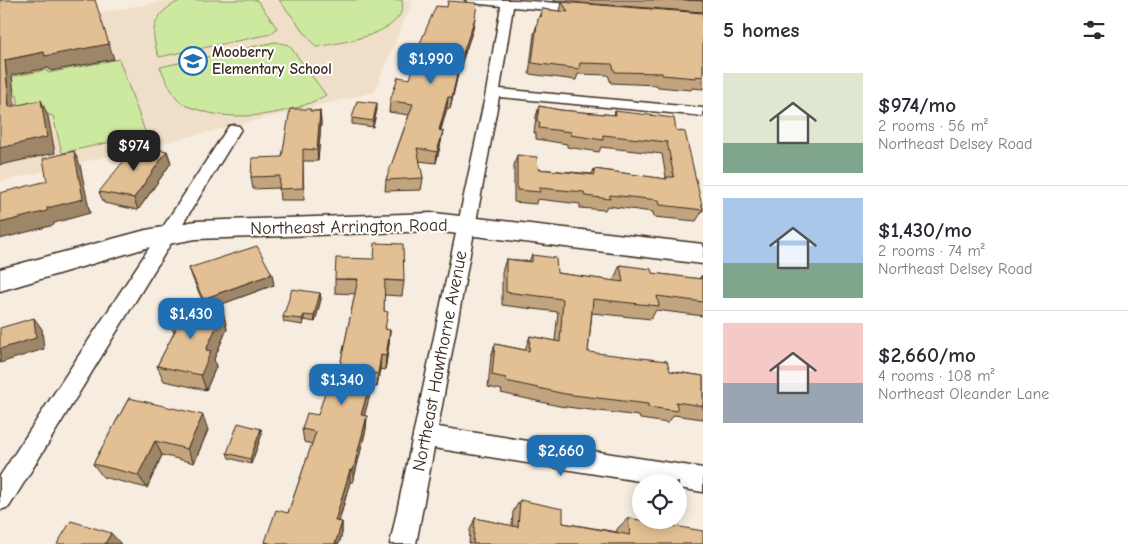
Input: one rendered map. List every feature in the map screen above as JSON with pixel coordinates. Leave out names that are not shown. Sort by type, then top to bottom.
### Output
[{"type":"street","points":[[470,0],[595,10]]},
{"type":"street","name":"Northeast Hawthorne Avenue","points":[[404,544],[493,92],[508,2]]},
{"type":"street","points":[[493,92],[703,112]]},
{"type":"street","points":[[0,498],[234,129]]},
{"type":"street","name":"Northeast Arrington Road","points":[[0,280],[168,234],[196,230],[434,222],[703,254]]},
{"type":"street","points":[[424,436],[703,480]]},
{"type":"shaded area","name":"Mooberry Elementary School","points":[[0,0],[5,30],[170,0],[413,0],[374,92],[0,182]]},
{"type":"green space","points":[[182,0],[257,0],[277,28],[271,34],[159,57],[154,38],[156,22],[165,10]]},
{"type":"green space","points":[[279,0],[402,0],[401,12],[395,21],[384,29],[340,43],[316,47]]},
{"type":"green space","points":[[275,42],[289,45],[326,95],[297,108],[280,112],[262,115],[227,116],[211,113],[182,103],[172,91],[160,67]]},
{"type":"green space","points":[[119,59],[146,134],[62,153],[53,116],[43,113],[21,118],[17,95],[12,96],[9,77],[47,70],[48,73]]},
{"type":"building","points":[[0,0],[95,0],[109,44],[45,56],[44,52],[5,60],[9,107],[41,100],[47,137],[0,148]]},
{"type":"building","points":[[448,1],[477,3],[475,18],[460,62],[452,97],[448,97],[439,130],[443,131],[437,152],[417,148],[423,178],[386,180],[413,104],[390,101],[398,77],[410,79],[421,41],[436,6],[447,7]]},
{"type":"building","points":[[562,2],[703,13],[703,77],[662,75],[662,73],[615,72],[612,64],[580,63],[579,69],[532,63],[537,24],[539,16],[541,17],[542,9],[568,12]]},
{"type":"building","points":[[357,101],[377,103],[373,121],[352,118]]},
{"type":"building","points":[[539,106],[560,110],[616,115],[615,111],[674,118],[676,130],[685,132],[703,210],[660,205],[659,200],[610,195],[610,199],[585,196],[584,192],[539,188],[540,192],[517,190],[517,155],[537,157],[538,169],[595,175],[594,169],[667,179],[666,177],[674,177],[667,142],[603,135],[603,140],[571,135],[571,132],[539,128],[540,122],[537,122]]},
{"type":"building","points":[[290,109],[320,111],[317,150],[303,149],[303,188],[279,189],[280,176],[251,177],[252,158],[282,157]]},
{"type":"building","points":[[143,147],[167,151],[134,198],[99,192],[134,148],[141,149]]},
{"type":"building","points":[[74,151],[83,199],[47,208],[47,211],[0,223],[0,193],[47,181],[43,159]]},
{"type":"building","points":[[375,243],[403,244],[404,281],[385,280],[384,311],[388,312],[385,329],[390,330],[386,356],[381,355],[378,374],[373,373],[361,415],[367,416],[353,470],[350,470],[335,521],[342,522],[335,544],[273,544],[265,542],[276,510],[288,513],[316,432],[302,429],[307,413],[318,415],[328,383],[336,385],[358,279],[335,279],[336,258],[374,259]]},
{"type":"building","points":[[257,246],[272,274],[203,299],[189,268]]},
{"type":"building","points":[[532,255],[556,258],[557,273],[623,282],[620,265],[651,269],[652,273],[702,279],[701,276],[703,276],[703,302],[657,296],[659,306],[593,299],[588,352],[667,361],[670,371],[703,376],[703,406],[676,402],[678,411],[648,407],[648,404],[565,394],[506,381],[506,378],[492,375],[495,344],[529,351],[530,336],[560,342],[563,299],[506,292],[506,259],[532,262]]},
{"type":"building","points":[[292,289],[320,293],[314,316],[304,315],[302,319],[283,317]]},
{"type":"building","points":[[185,304],[223,312],[206,350],[211,351],[201,375],[157,366],[176,329],[172,328]]},
{"type":"building","points":[[34,318],[36,338],[0,349],[0,328]]},
{"type":"building","points":[[129,398],[203,415],[187,449],[155,441],[138,475],[93,464]]},
{"type":"building","points":[[238,423],[261,429],[250,459],[227,453]]},
{"type":"building","points":[[520,500],[563,509],[563,523],[630,535],[628,518],[632,519],[632,529],[687,528],[703,531],[703,544],[473,544],[475,518],[518,527]]},
{"type":"building","points":[[71,521],[111,533],[105,544],[57,544]]},
{"type":"place","name":"Mooberry Elementary School","points":[[193,61]]}]
